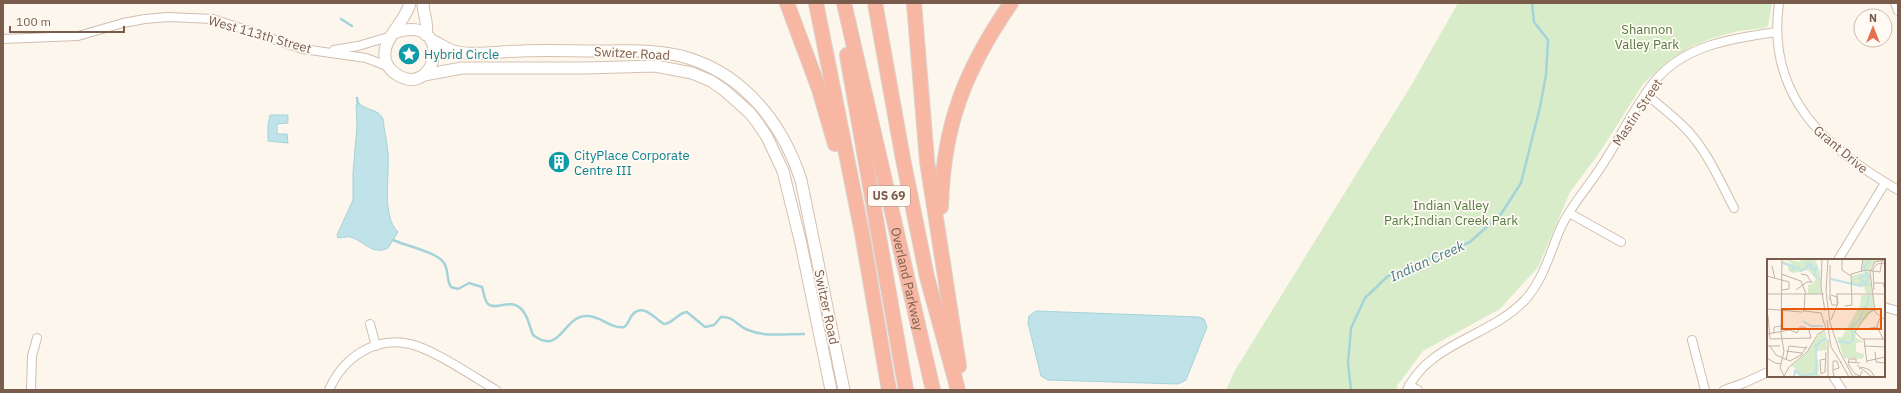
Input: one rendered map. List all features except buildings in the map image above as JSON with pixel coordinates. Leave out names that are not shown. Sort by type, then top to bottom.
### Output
[{"type":"highway","points":[[787,3],[819,89],[841,166],[852,182]]},
{"type":"highway","points":[[816,3],[878,316],[889,390]]},
{"type":"highway","points":[[844,3],[848,56],[906,390]]},
{"type":"highway","name":"Overland Parkway","points":[[844,3],[933,390]]},
{"type":"highway","name":"Overland Parkway","points":[[875,3],[903,159],[927,277],[958,390]]},
{"type":"highway","points":[[914,3],[927,161],[963,390]]},
{"type":"highway","points":[[940,242],[942,174],[955,111],[969,72],[979,52],[1011,3]]},
{"type":"main road","points":[[410,3],[407,12],[395,29],[385,50],[387,66],[399,77],[408,79],[424,75],[430,69],[434,61],[435,53],[428,37],[423,3]]},
{"type":"main road","points":[[393,35],[406,29],[414,29],[428,37]]},
{"type":"main road","name":"Switzer Road","points":[[428,37],[456,52],[656,51],[698,61],[732,80],[761,105],[770,116],[783,137],[801,180],[844,390]]},
{"type":"main road","points":[[523,51],[524,68]]},
{"type":"main road","name":"Switzer Road","points":[[424,75],[462,68],[586,68],[640,65],[668,67],[697,74],[724,90],[749,112],[768,137],[783,171],[801,244],[831,390]]},
{"type":"main road","points":[[724,90],[732,80]]},
{"type":"main road","points":[[801,244],[814,241]]},
{"type":"street","name":"Grant Drive","points":[[1779,3],[1777,32],[1779,52],[1789,85],[1799,105],[1810,122],[1824,138],[1847,157],[1898,190]]},
{"type":"street","points":[[1895,3],[1898,11]]},
{"type":"street","name":"West 113th Street","points":[[3,39],[78,36],[124,23],[145,19],[213,19],[303,49],[328,51],[372,59],[387,66]]},
{"type":"street","name":"Mastin Street","points":[[1418,390],[1408,388],[1416,374],[1430,360],[1502,319],[1526,299],[1541,276],[1562,227],[1579,196],[1601,167],[1646,94],[1662,74],[1693,53],[1714,44],[1739,37],[1777,32]]},
{"type":"street","name":"West 113th Street","points":[[328,51],[358,46],[393,35]]},
{"type":"street","points":[[1646,94],[1670,114],[1699,144],[1713,167],[1734,208]]},
{"type":"street","points":[[1839,259],[1885,183]]},
{"type":"street","points":[[1569,213],[1621,242]]},
{"type":"street","points":[[1885,307],[1898,311]]},
{"type":"street","points":[[370,324],[376,346]]},
{"type":"street","points":[[31,390],[32,356],[37,338]]},
{"type":"street","points":[[1692,340],[1705,390]]},
{"type":"street","points":[[329,390],[340,370],[350,359],[362,350],[389,343],[401,343],[424,349],[496,390]]},
{"type":"street","points":[[1724,390],[1767,372]]},
{"type":"street","points":[[1834,377],[1842,390]]},
{"type":"green space","name":"Indian Valley Park;Indian Creek Park","points":[[1458,3],[1772,3],[1768,26],[1764,28],[1738,31],[1713,38],[1693,46],[1669,60],[1643,84],[1600,152],[1570,192],[1538,267],[1500,309],[1423,351],[1397,386],[1397,390],[1226,390],[1234,372],[1412,84]]},
{"type":"water","points":[[359,103],[381,115],[383,119],[388,153],[388,206],[393,225],[398,232],[388,248],[382,250],[373,249],[350,237],[338,238],[337,235],[353,200],[353,173],[357,126],[356,105]]},
{"type":"water","points":[[270,115],[288,115],[288,123],[277,124],[277,134],[287,134],[288,143],[268,141],[268,125]]},
{"type":"water","points":[[1036,311],[1199,317],[1204,319],[1207,327],[1186,380],[1178,384],[1048,380],[1041,376],[1028,323],[1029,316]]},
{"type":"waterway","name":"Indian Creek","points":[[1351,390],[1348,363],[1351,328],[1365,298],[1388,276],[1470,242],[1501,214],[1521,183],[1540,107],[1546,75],[1548,40],[1534,22],[1532,3]]},
{"type":"waterway","points":[[341,19],[352,26]]},
{"type":"waterway","points":[[357,98],[358,104]]},
{"type":"waterway","points":[[393,240],[428,252],[440,259],[446,266],[448,281],[451,287],[458,289],[469,283],[482,287],[488,304],[492,306],[510,304],[520,308],[525,314],[533,335],[542,340],[550,341],[556,338],[572,322],[578,318],[586,316],[591,316],[614,326],[624,327],[633,314],[641,310],[649,313],[664,324],[687,312],[705,327],[714,325],[721,317],[725,317],[744,328],[761,334],[804,334]]},
{"type":"place","name":"Hybrid Circle","points":[[409,54]]},
{"type":"place","name":"CityPlace Corporate Centre III","points":[[559,162]]},
{"type":"park label","name":"Shannon Valley Park","points":[[1647,36]]}]
